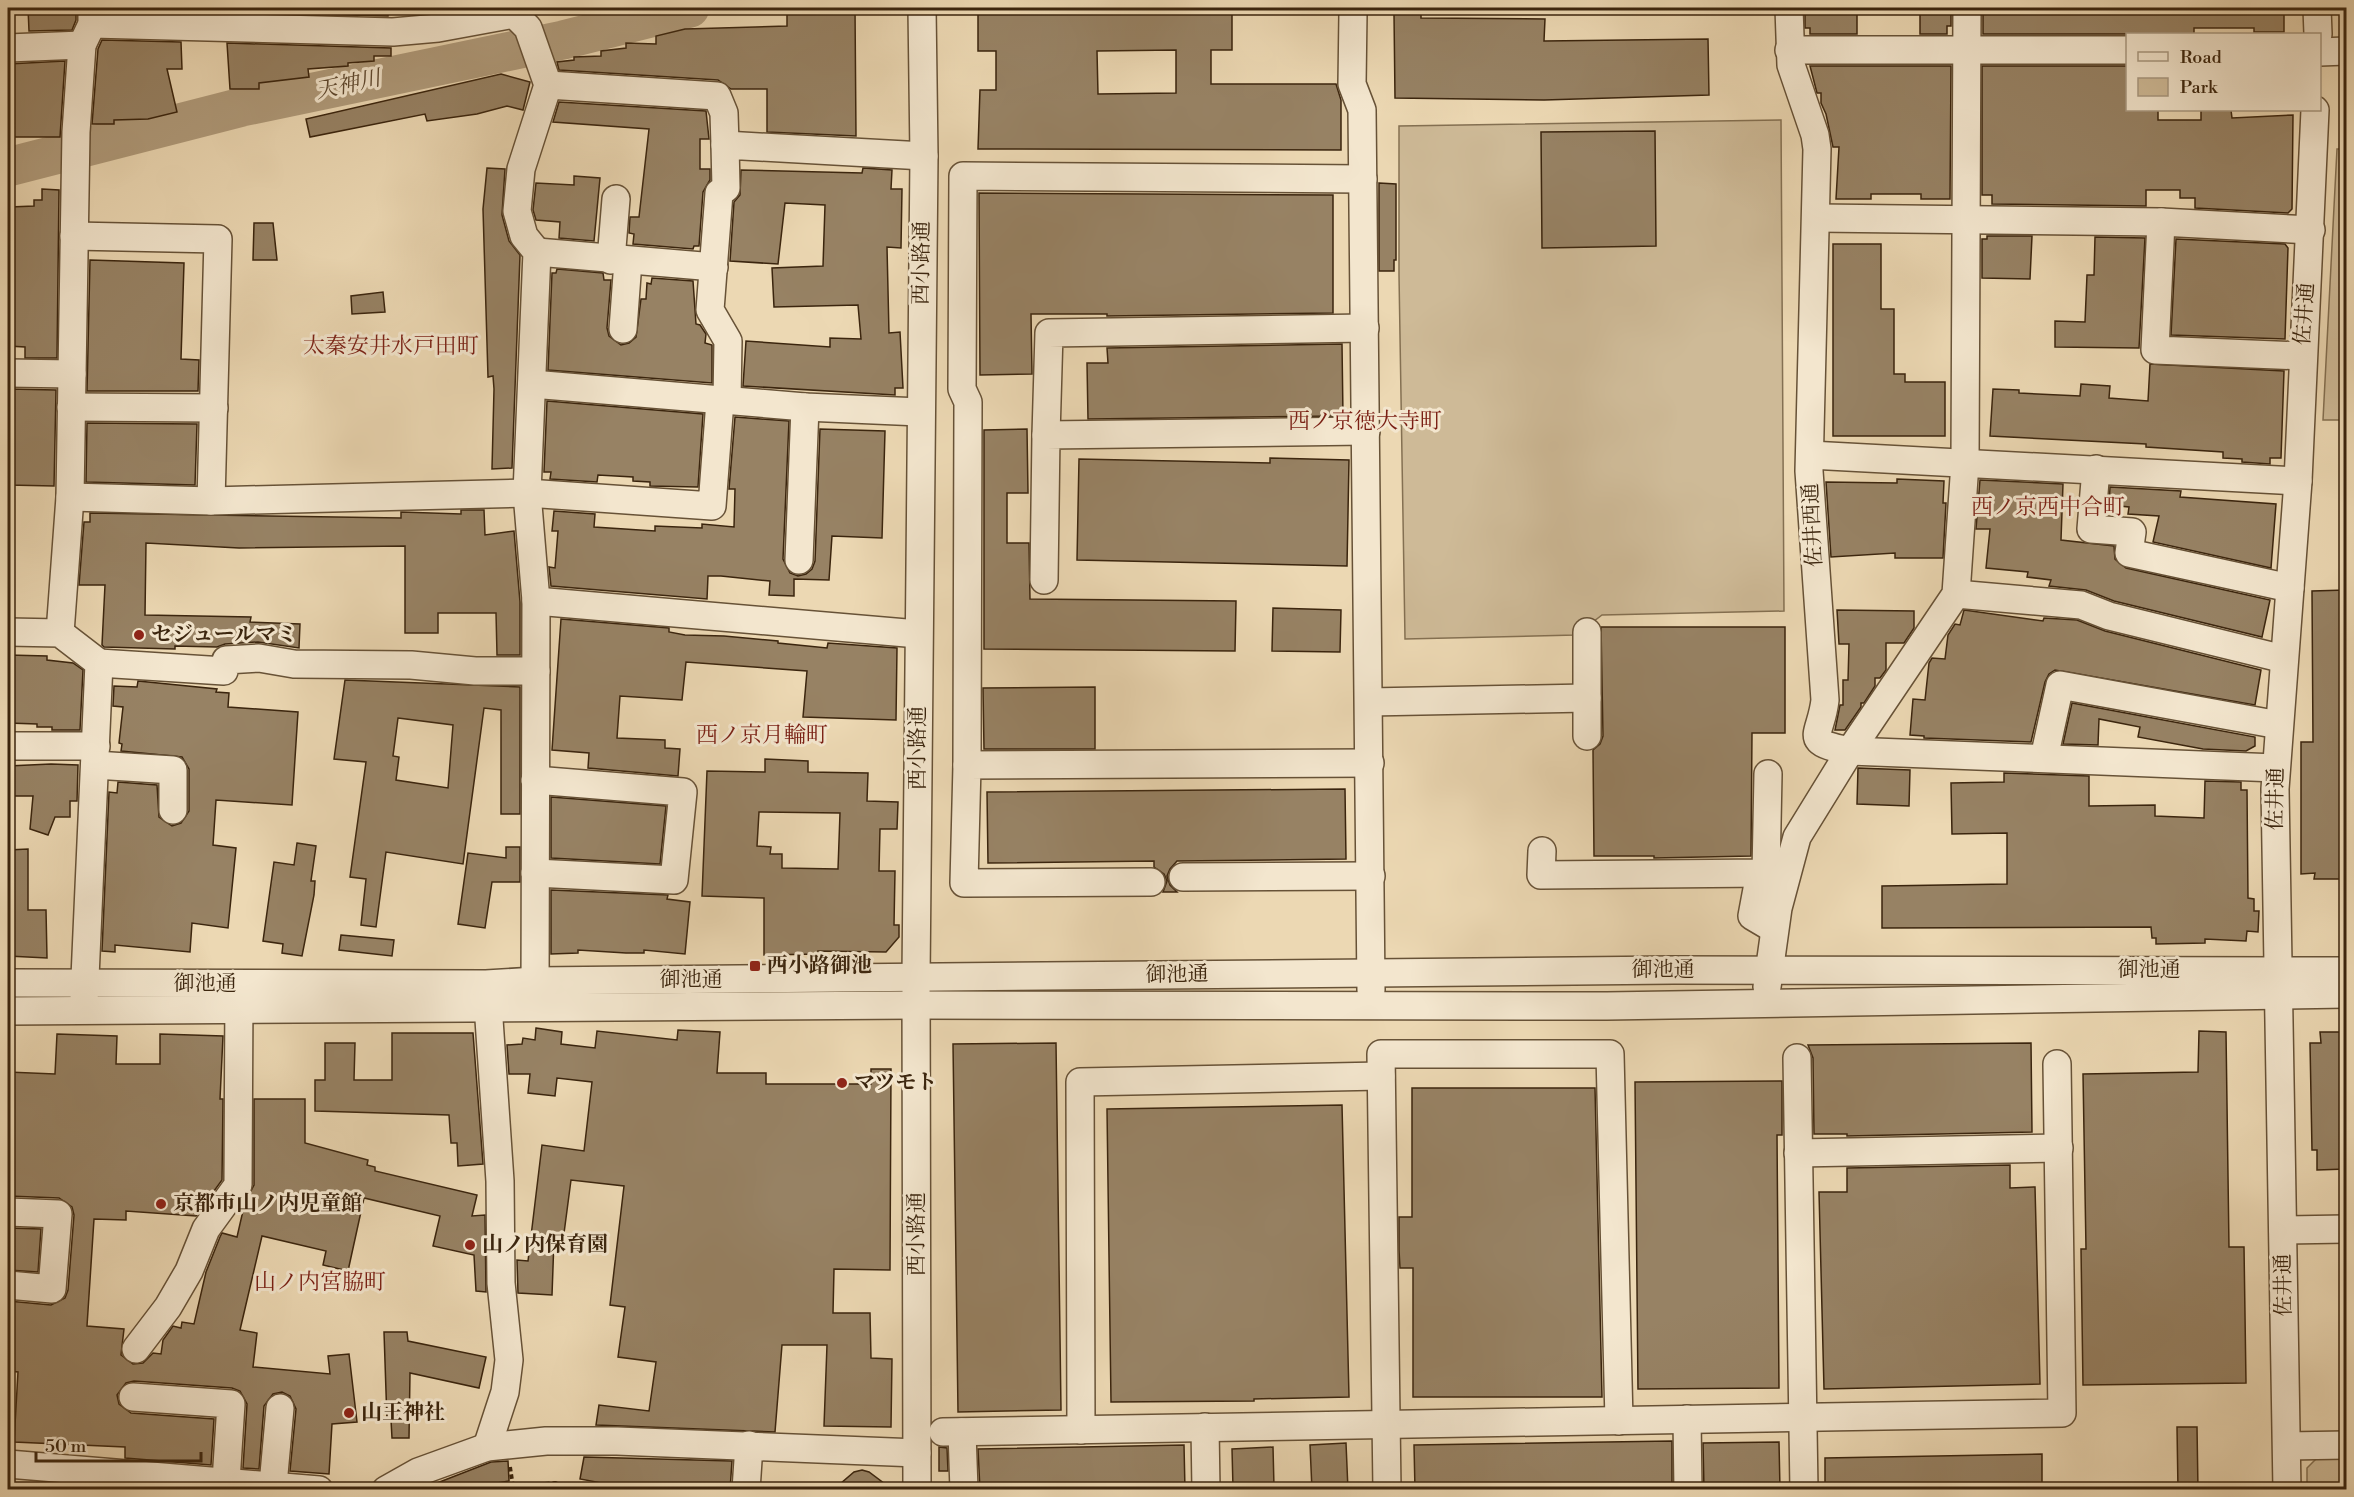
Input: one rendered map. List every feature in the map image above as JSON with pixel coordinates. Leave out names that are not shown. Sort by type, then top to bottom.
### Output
[{"type":"street","name":"西小路通","points":[[917,1490],[916,978],[924,156],[922,8]]},
{"type":"street","name":"佐井西通","points":[[1789,8],[1791,65],[1815,135],[1817,218],[1810,455],[1825,700],[1824,712],[1816,728],[1818,739],[1823,746],[1850,751]]},
{"type":"street","points":[[1767,1003],[1767,970],[1774,929],[1797,837],[1850,751],[1956,594],[1965,463],[1967,8]]},
{"type":"street","points":[[2317,8],[2318,33]]},
{"type":"street","points":[[1353,13],[1352,84],[1362,110],[1371,1006]]},
{"type":"street","points":[[8,48],[88,26],[210,17],[393,20],[438,28],[518,16],[544,73],[521,169],[517,211],[524,236],[537,252],[527,493],[536,601],[535,1009]]},
{"type":"street","points":[[60,633],[70,497],[76,132],[88,26]]},
{"type":"street","points":[[1789,50],[1967,48],[2126,50]]},
{"type":"street","points":[[2321,52],[2346,51]]},
{"type":"street","points":[[70,497],[211,501],[527,493],[712,506],[724,401],[728,341],[710,310],[719,194],[726,188],[724,113],[717,96],[544,73]]},
{"type":"street","name":"佐井通","points":[[2287,1490],[2276,768],[2298,481],[2315,111]]},
{"type":"street","points":[[725,145],[924,156]]},
{"type":"street","points":[[1151,882],[964,883],[969,580],[968,402],[962,389],[963,176],[1363,179]]},
{"type":"street","points":[[616,199],[623,329]]},
{"type":"street","points":[[1817,218],[2161,222],[2311,230]]},
{"type":"street","points":[[2161,222],[2156,350],[2303,356]]},
{"type":"street","points":[[74,236],[218,239],[211,501]]},
{"type":"street","points":[[537,252],[620,261],[714,267]]},
{"type":"street","points":[[1044,580],[1049,333],[1365,328]]},
{"type":"street","points":[[8,373],[72,374]]},
{"type":"street","points":[[532,384],[805,407],[920,412]]},
{"type":"street","points":[[71,407],[214,408]]},
{"type":"street","points":[[800,560],[805,407]]},
{"type":"street","points":[[1046,435],[1366,431]]},
{"type":"street","points":[[1810,455],[2298,481]]},
{"type":"street","points":[[2096,469],[2091,529],[2132,532],[2129,553],[2290,588]]},
{"type":"street","points":[[1956,594],[2081,605],[2109,616],[2284,659]]},
{"type":"street","points":[[536,601],[918,634]]},
{"type":"street","points":[[8,632],[60,633],[99,663],[224,671],[226,660],[259,658],[294,664],[332,666],[411,665],[475,671],[536,671]]},
{"type":"street","points":[[1587,632],[1587,736]]},
{"type":"street","points":[[84,1010],[99,663]]},
{"type":"street","points":[[2044,758],[2061,685],[2279,725]]},
{"type":"street","points":[[1369,702],[1587,698]]},
{"type":"street","points":[[8,746],[96,755],[173,770],[173,810]]},
{"type":"street","points":[[1850,751],[2276,768]]},
{"type":"street","points":[[967,765],[1370,763]]},
{"type":"street","points":[[1542,851],[1541,875],[1767,873],[1768,774]]},
{"type":"street","points":[[536,780],[683,792],[674,880],[536,873]]},
{"type":"street","points":[[1760,873],[1752,916],[1774,929]]},
{"type":"street","points":[[1183,878],[1371,876]]},
{"type":"street","name":"御池通","points":[[487,996],[535,981],[1767,970],[2278,982],[2346,994]]},
{"type":"street","name":"御池通","points":[[8,983],[84,983],[239,996],[487,996],[535,1009],[916,1005],[1371,1006],[1767,1003],[2278,982],[2346,971]]},
{"type":"street","points":[[136,1349],[168,1307],[189,1271],[206,1229],[238,1185],[239,996]]},
{"type":"street","name":"御池通","points":[[8,1011],[84,1010],[239,996]]},
{"type":"street","points":[[487,996],[500,1181],[501,1283],[509,1360],[498,1446]]},
{"type":"street","points":[[1387,1490],[1381,1054],[1610,1054],[1619,1421]]},
{"type":"street","points":[[1797,1058],[1804,1490]]},
{"type":"street","points":[[964,1490],[952,1432],[2062,1413],[2058,1064]]},
{"type":"street","points":[[1081,1430],[1080,1082],[1380,1076]]},
{"type":"street","points":[[1798,1153],[2059,1148]]},
{"type":"street","points":[[8,1212],[58,1214],[51,1288],[8,1285]]},
{"type":"street","points":[[2283,1230],[2346,1228]]},
{"type":"street","points":[[133,1397],[231,1404],[226,1481]]},
{"type":"street","points":[[273,1485],[280,1408]]},
{"type":"street","points":[[1687,1419],[1688,1490]]},
{"type":"street","points":[[1205,1427],[1206,1490]]},
{"type":"street","points":[[386,1490],[418,1472],[498,1446],[576,1440],[917,1453]]},
{"type":"street","points":[[746,1490],[749,1445]]},
{"type":"street","points":[[2287,1446],[2346,1445]]},
{"type":"street","points":[[8,1464],[119,1481],[226,1481],[319,1490]]},
{"type":"path","points":[[498,1446],[513,1486],[555,1483],[588,1490]]},
{"type":"green space","points":[[1781,120],[1784,611],[1602,615],[1576,635],[1405,639],[1399,126]]},
{"type":"green space","points":[[2337,149],[2346,149],[2346,420],[2323,420]]},
{"type":"green space","points":[[2316,1459],[2346,1459],[2346,1489],[2307,1489],[2307,1468]]},
{"type":"building","points":[[28,8],[76,8],[76,20],[72,30],[29,31]]},
{"type":"building","points":[[226,8],[389,8],[388,16],[226,12]]},
{"type":"building","points":[[787,8],[855,8],[856,136],[767,132],[767,89],[731,89],[718,80],[559,70],[557,62],[574,60],[574,57],[601,56],[601,51],[626,48],[626,43],[656,44],[656,36],[685,29],[787,26]]},
{"type":"building","points":[[978,8],[1232,8],[1232,50],[1211,50],[1211,84],[1336,84],[1341,100],[1341,150],[978,149],[980,90],[996,90],[996,51],[978,51]],"holes":[[[1176,50],[1176,93],[1098,94],[1097,51]]]},
{"type":"building","points":[[1805,8],[1857,8],[1857,34],[1810,34],[1810,28],[1805,28]]},
{"type":"building","points":[[1920,8],[1951,8],[1951,26],[1947,26],[1947,34],[1920,34]]},
{"type":"building","points":[[1983,8],[2284,8],[2284,32],[2254,32],[2254,28],[2194,28],[2194,33],[1983,34]]},
{"type":"building","points":[[1421,13],[1421,18],[1545,19],[1544,41],[1708,39],[1709,95],[1544,100],[1395,98],[1394,14]]},
{"type":"building","points":[[102,40],[181,42],[182,69],[167,69],[177,112],[148,119],[114,120],[114,124],[92,124],[98,49]]},
{"type":"building","points":[[227,43],[391,48],[391,56],[374,56],[374,61],[348,63],[348,66],[308,69],[309,77],[259,83],[259,89],[230,89]]},
{"type":"building","points":[[65,61],[60,137],[8,137],[8,64]]},
{"type":"building","points":[[1810,66],[1951,66],[1950,199],[1921,199],[1921,194],[1871,194],[1871,199],[1836,199],[1839,147],[1833,147],[1826,114],[1821,103],[1821,93],[1817,93]]},
{"type":"building","points":[[1982,66],[2126,66],[2126,111],[2158,111],[2158,120],[2201,120],[2201,111],[2231,111],[2232,118],[2293,115],[2292,209],[2288,213],[2195,208],[2195,198],[2180,198],[2180,190],[2146,190],[2146,206],[1992,204],[1992,195],[1982,195]]},
{"type":"building","points":[[501,74],[530,82],[523,110],[507,106],[477,114],[427,121],[425,114],[310,137],[306,119]]},
{"type":"building","points":[[559,102],[706,111],[709,139],[700,139],[700,169],[710,169],[710,180],[703,192],[699,246],[694,246],[693,249],[633,244],[634,234],[629,233],[630,217],[639,217],[649,129],[553,122]]},
{"type":"building","points":[[1655,131],[1656,246],[1542,248],[1541,132]]},
{"type":"building","points":[[487,168],[505,169],[502,215],[509,241],[520,255],[512,468],[492,469],[494,389],[493,376],[488,377],[483,209]]},
{"type":"building","points":[[863,168],[892,170],[891,189],[902,189],[901,248],[887,247],[889,333],[900,332],[903,388],[895,388],[895,395],[743,386],[746,341],[830,347],[830,338],[861,339],[858,305],[774,307],[772,268],[823,266],[825,205],[785,203],[778,264],[730,261],[734,202],[740,195],[741,170],[862,173]]},
{"type":"building","points":[[574,176],[600,178],[594,241],[559,238],[560,222],[536,220],[533,210],[536,183],[574,185]]},
{"type":"building","points":[[1379,183],[1396,184],[1394,271],[1379,271]]},
{"type":"building","points":[[42,189],[59,190],[57,358],[25,358],[25,347],[8,346],[10,207],[34,206],[34,200],[42,200]]},
{"type":"building","points":[[979,193],[1333,195],[1333,313],[1107,316],[1107,314],[1031,314],[1032,374],[980,375]]},
{"type":"building","points":[[254,223],[273,223],[277,260],[253,260]]},
{"type":"building","points":[[1987,236],[2032,236],[2030,279],[1982,278],[1982,239],[1987,239]]},
{"type":"building","points":[[2095,237],[2145,238],[2139,348],[2055,347],[2055,321],[2085,322],[2087,275],[2094,275]]},
{"type":"building","points":[[2176,239],[2285,244],[2288,248],[2285,339],[2171,335]]},
{"type":"building","points":[[1833,244],[1881,244],[1881,309],[1894,309],[1894,374],[1905,374],[1905,382],[1945,382],[1945,436],[1833,436]]},
{"type":"building","points":[[90,260],[184,263],[181,359],[199,360],[198,391],[87,391]]},
{"type":"building","points":[[557,269],[603,273],[604,280],[611,280],[607,328],[609,336],[621,345],[629,343],[636,337],[641,299],[646,299],[647,283],[651,284],[652,278],[693,281],[696,324],[700,325],[706,334],[705,343],[712,345],[712,383],[548,370],[552,273],[556,273]]},
{"type":"building","points":[[383,292],[385,312],[352,314],[351,296]]},
{"type":"building","points":[[1342,344],[1343,416],[1088,419],[1087,363],[1108,363],[1107,348]]},
{"type":"building","points":[[2150,364],[2284,371],[2281,458],[2270,458],[2270,464],[2242,462],[2242,459],[2223,458],[2223,452],[2146,447],[2146,444],[1990,436],[1993,389],[2019,390],[2019,393],[2080,396],[2081,384],[2110,386],[2109,398],[2148,401]]},
{"type":"building","points":[[8,389],[56,390],[54,486],[8,485]]},
{"type":"building","points":[[547,401],[703,414],[698,487],[650,486],[650,482],[633,481],[633,477],[598,475],[597,482],[550,479],[551,472],[544,472]]},
{"type":"building","points":[[735,417],[789,421],[783,559],[790,573],[798,576],[806,574],[812,569],[815,561],[820,429],[885,431],[882,538],[832,536],[829,580],[794,579],[794,596],[769,595],[770,581],[721,576],[708,576],[707,599],[551,586],[549,567],[555,568],[558,531],[552,531],[554,511],[595,514],[594,527],[655,531],[655,526],[702,528],[702,524],[734,527],[735,489],[729,489]]},
{"type":"building","points":[[87,423],[197,424],[195,485],[86,482]]},
{"type":"building","points":[[1027,429],[1028,493],[1007,493],[1007,543],[1029,543],[1030,599],[1236,601],[1235,651],[984,649],[984,430]]},
{"type":"building","points":[[1270,458],[1349,460],[1347,566],[1077,560],[1079,459],[1270,463]]},
{"type":"building","points":[[1897,479],[1944,481],[1943,503],[1946,503],[1943,558],[1895,558],[1895,553],[1831,557],[1826,482],[1897,483]]},
{"type":"building","points":[[1980,480],[2063,484],[2061,540],[2114,546],[2115,559],[2126,568],[2270,600],[2262,637],[2114,601],[2086,590],[2049,586],[2051,580],[2027,577],[2028,572],[1986,568],[1990,529],[1976,529]]},
{"type":"building","points":[[2110,487],[2181,491],[2180,497],[2276,504],[2271,568],[2153,542],[2159,516],[2128,514],[2129,507],[2109,505]]},
{"type":"building","points":[[461,510],[484,510],[485,535],[514,531],[520,602],[520,655],[497,655],[496,613],[438,613],[438,633],[405,633],[405,546],[239,548],[146,543],[145,615],[251,617],[250,622],[300,624],[299,648],[258,642],[225,644],[217,647],[175,646],[175,649],[104,647],[102,645],[105,585],[79,585],[84,522],[90,522],[90,513],[401,518],[401,512],[461,514]]},
{"type":"building","points":[[2346,590],[2346,879],[2314,879],[2315,873],[2301,874],[2301,742],[2313,742],[2312,591]]},
{"type":"building","points":[[1273,608],[1341,610],[1340,652],[1272,651]]},
{"type":"building","points":[[1837,610],[1914,611],[1914,628],[1904,643],[1886,643],[1886,670],[1880,678],[1875,678],[1875,686],[1864,703],[1861,703],[1861,707],[1845,730],[1835,730],[1840,705],[1843,705],[1843,680],[1848,680],[1849,644],[1839,644]]},
{"type":"building","points":[[1964,610],[2043,621],[2044,618],[2077,620],[2105,631],[2261,670],[2255,705],[2055,670],[2049,674],[2045,682],[2031,742],[1924,738],[1924,736],[1910,735],[1913,699],[1925,700],[1929,663],[1932,658],[1945,659],[1948,635],[1955,624],[1960,625]]},
{"type":"building","points":[[561,619],[669,628],[669,632],[685,635],[724,636],[827,648],[828,643],[897,648],[896,720],[803,717],[807,671],[686,662],[682,700],[620,696],[617,738],[665,740],[665,748],[680,749],[678,776],[588,768],[589,753],[552,750]]},
{"type":"building","points":[[1601,627],[1785,627],[1785,733],[1752,733],[1751,856],[1654,858],[1654,856],[1594,856],[1593,750],[1600,744],[1603,736]]},
{"type":"building","points":[[8,655],[47,656],[47,660],[73,663],[83,670],[80,730],[52,730],[52,727],[37,727],[37,724],[8,723]]},
{"type":"building","points":[[345,680],[520,687],[520,814],[501,814],[501,710],[484,708],[463,864],[386,852],[376,927],[361,925],[366,879],[350,877],[366,762],[334,759]],"holes":[[[398,718],[453,725],[448,788],[396,780],[399,757],[393,756]]]},
{"type":"building","points":[[138,681],[217,689],[216,692],[229,693],[228,707],[298,712],[292,805],[216,800],[213,845],[236,848],[228,928],[192,923],[190,952],[115,945],[115,952],[102,951],[109,792],[117,793],[118,782],[157,785],[159,817],[172,826],[181,823],[189,811],[189,769],[182,757],[121,751],[122,744],[119,743],[123,707],[113,706],[114,686],[137,687]]},
{"type":"building","points":[[1095,687],[1095,749],[984,749],[983,688]]},
{"type":"building","points":[[2072,703],[2255,737],[2255,746],[2246,751],[2203,749],[2138,737],[2140,727],[2099,719],[2098,745],[2063,744]]},
{"type":"building","points":[[765,759],[808,761],[808,772],[868,773],[867,801],[898,802],[897,829],[880,829],[879,871],[895,871],[894,925],[899,925],[899,937],[886,952],[818,951],[818,954],[764,955],[764,898],[702,896],[707,771],[765,772]],"holes":[[[759,812],[840,813],[838,869],[782,868],[782,854],[770,854],[771,847],[757,846]]]},
{"type":"building","points":[[78,765],[77,801],[70,801],[70,817],[55,817],[48,835],[30,829],[33,796],[8,796],[8,766]]},
{"type":"building","points":[[1858,768],[1910,770],[1909,806],[1857,804]]},
{"type":"building","points":[[2004,773],[2089,776],[2089,806],[2155,805],[2155,816],[2204,818],[2205,781],[2241,782],[2241,790],[2247,790],[2248,898],[2254,899],[2254,911],[2259,911],[2258,932],[2247,931],[2246,941],[2205,939],[2205,943],[2156,944],[2156,938],[2152,938],[2151,927],[1882,928],[1882,886],[2007,884],[2007,833],[1952,834],[1951,783],[2004,782]]},
{"type":"building","points":[[1345,789],[1346,859],[1177,861],[1167,876],[1170,885],[1177,892],[1163,892],[1167,881],[1164,874],[1154,867],[1154,861],[988,863],[987,792]]},
{"type":"building","points":[[551,797],[666,806],[660,864],[551,858]]},
{"type":"building","points":[[297,843],[316,846],[311,881],[315,881],[314,895],[302,956],[282,953],[283,944],[263,941],[274,862],[294,865]]},
{"type":"building","points":[[506,847],[520,847],[520,882],[492,882],[485,928],[458,924],[468,853],[506,858]]},
{"type":"building","points":[[28,849],[28,910],[46,910],[47,958],[8,956],[8,850]]},
{"type":"building","points":[[551,890],[668,895],[667,899],[690,902],[685,954],[644,950],[644,953],[626,953],[578,950],[578,953],[551,954]]},
{"type":"building","points":[[341,935],[394,940],[392,956],[339,950]]},
{"type":"building","points":[[536,1028],[562,1032],[561,1044],[595,1048],[597,1031],[677,1040],[678,1030],[720,1032],[717,1073],[766,1073],[766,1084],[871,1084],[871,1069],[891,1069],[890,1270],[834,1269],[833,1313],[870,1313],[871,1358],[892,1359],[891,1427],[824,1426],[827,1345],[782,1345],[775,1432],[596,1425],[599,1405],[649,1411],[656,1362],[618,1357],[625,1307],[610,1305],[624,1186],[571,1180],[563,1241],[554,1240],[552,1295],[518,1293],[517,1260],[528,1261],[542,1145],[584,1151],[592,1082],[557,1078],[555,1096],[528,1093],[530,1074],[509,1074],[507,1045],[522,1044],[523,1038],[535,1040]]},
{"type":"building","points":[[2199,1031],[2226,1032],[2229,1247],[2244,1247],[2246,1383],[2083,1385],[2081,1249],[2086,1249],[2083,1074],[2198,1072]]},
{"type":"building","points":[[2320,1032],[2346,1032],[2346,1169],[2317,1170],[2317,1150],[2312,1150],[2310,1043],[2321,1043]]},
{"type":"building","points":[[392,1033],[473,1033],[483,1164],[458,1166],[457,1143],[451,1143],[449,1115],[315,1111],[315,1080],[325,1080],[325,1043],[355,1043],[354,1080],[392,1080]]},
{"type":"building","points":[[57,1034],[117,1036],[116,1064],[160,1064],[160,1034],[223,1036],[220,1099],[223,1099],[222,1180],[209,1198],[203,1197],[203,1207],[196,1216],[126,1211],[126,1220],[94,1219],[87,1326],[124,1329],[121,1355],[133,1364],[143,1363],[153,1353],[161,1354],[163,1340],[173,1326],[181,1328],[182,1322],[194,1324],[206,1272],[220,1237],[222,1233],[237,1237],[245,1202],[254,1185],[254,1099],[305,1099],[305,1143],[368,1160],[367,1165],[375,1167],[375,1171],[477,1195],[472,1216],[485,1215],[486,1292],[476,1291],[474,1255],[433,1246],[440,1216],[364,1198],[348,1271],[323,1265],[326,1251],[262,1236],[240,1330],[257,1333],[253,1367],[330,1374],[328,1356],[349,1354],[357,1422],[332,1424],[329,1474],[290,1471],[296,1409],[290,1396],[282,1392],[273,1394],[264,1406],[259,1469],[243,1468],[247,1404],[240,1391],[232,1388],[134,1381],[126,1383],[117,1395],[119,1404],[131,1413],[214,1419],[211,1465],[125,1458],[125,1447],[14,1442],[18,1372],[10,1371],[13,1319],[8,1319],[8,1301],[51,1305],[65,1298],[68,1290],[74,1215],[72,1207],[59,1198],[8,1196],[11,1123],[8,1123],[8,1072],[55,1074]]},
{"type":"building","points":[[1056,1043],[1061,1410],[958,1412],[953,1044]]},
{"type":"building","points":[[2031,1043],[2032,1132],[1847,1136],[1847,1134],[1814,1134],[1813,1058],[1808,1045]]},
{"type":"building","points":[[1782,1081],[1782,1135],[1777,1135],[1779,1388],[1638,1389],[1635,1082]]},
{"type":"building","points":[[1412,1088],[1595,1088],[1602,1397],[1413,1397],[1413,1268],[1400,1268],[1399,1250],[1399,1217],[1412,1217]]},
{"type":"building","points":[[1342,1105],[1349,1397],[1254,1399],[1254,1401],[1111,1402],[1107,1109]]},
{"type":"building","points":[[2010,1165],[2010,1188],[2035,1187],[2040,1384],[1824,1389],[1819,1192],[1847,1192],[1847,1168]]},
{"type":"building","points":[[8,1228],[41,1229],[38,1272],[8,1270]]},
{"type":"building","points":[[384,1332],[407,1332],[408,1341],[486,1357],[479,1388],[410,1373],[409,1438],[392,1438],[391,1420],[387,1421]]},
{"type":"building","points":[[2177,1427],[2197,1427],[2198,1490],[2178,1490]]},
{"type":"building","points":[[1672,1441],[1672,1490],[1415,1490],[1414,1445]]},
{"type":"building","points":[[1779,1442],[1780,1490],[1704,1490],[1703,1443]]},
{"type":"building","points":[[1346,1443],[1348,1490],[1312,1490],[1310,1445]]},
{"type":"building","points":[[1184,1445],[1185,1490],[980,1490],[978,1449]]},
{"type":"building","points":[[939,1447],[947,1448],[948,1471],[939,1471]]},
{"type":"building","points":[[1273,1447],[1274,1487],[1233,1488],[1232,1449]]},
{"type":"building","points":[[2042,1454],[2042,1490],[1825,1490],[1825,1458]]},
{"type":"building","points":[[584,1457],[732,1461],[730,1490],[704,1487],[704,1490],[639,1490],[580,1479]]},
{"type":"building","points":[[508,1461],[509,1481],[498,1483],[498,1490],[419,1490],[491,1462]]},
{"type":"building","points":[[862,1470],[869,1472],[893,1490],[833,1490],[854,1472]]},
{"type":"waterway","name":"天神川","points":[[8,167],[242,107],[563,40],[690,8]]},
{"type":"place","name":"セジュールマミ","points":[[139,635]]},
{"type":"place","name":"西小路御池","points":[[755,966]]},
{"type":"place","name":"マツモト","points":[[842,1083]]},
{"type":"place","name":"京都市山ノ内児童館","points":[[161,1204]]},
{"type":"place","name":"山ノ内保育園","points":[[470,1245]]},
{"type":"place","name":"山王神社","points":[[349,1413]]},
{"type":"district","name":"太秦安井水戸田町","points":[[391,346]]},
{"type":"district","name":"西ノ京徳大寺町","points":[[1365,421]]},
{"type":"district","name":"西ノ京西中合町","points":[[2048,507]]},
{"type":"district","name":"西ノ京月輪町","points":[[762,735]]},
{"type":"district","name":"山ノ内宮脇町","points":[[320,1282]]}]
